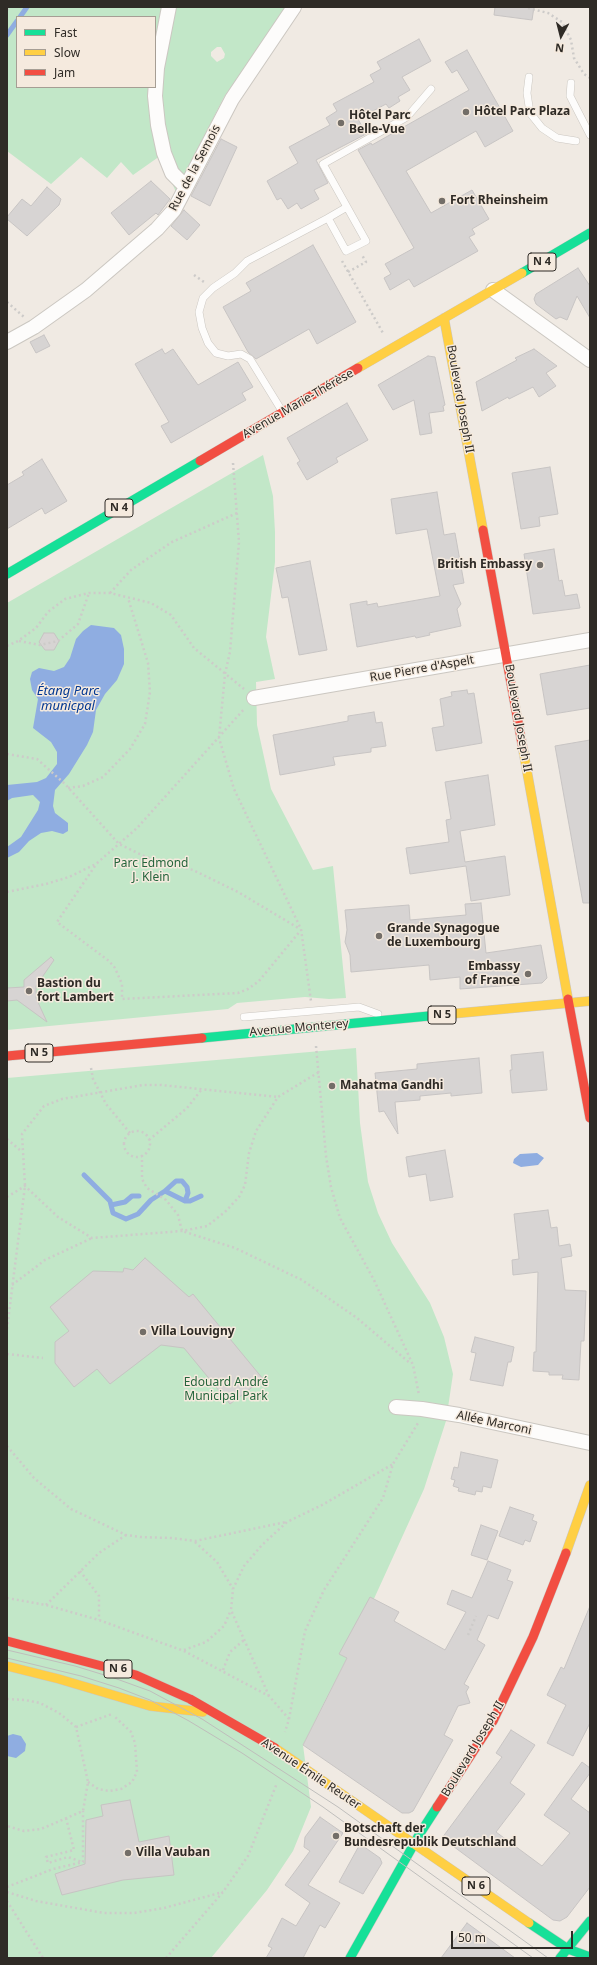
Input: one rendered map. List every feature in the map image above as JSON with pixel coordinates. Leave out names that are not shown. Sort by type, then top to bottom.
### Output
[{"type":"main road","name":"Avenue Marie-Thérèse","points":[[7,574],[590,233]]},
{"type":"main road","name":"Boulevard Joseph II","points":[[444,318],[590,1118]]},
{"type":"main road","name":"Avenue Monterey","points":[[7,1056],[590,1000]]},
{"type":"main road","name":"Boulevard Joseph II","points":[[350,1958],[415,1844],[493,1721],[533,1637],[553,1589],[590,1485]]},
{"type":"main road","name":"Avenue Émile Reuter","points":[[7,1641],[68,1655],[136,1675],[190,1698],[280,1751],[568,1949]]},
{"type":"main road","name":"Avenue Émile Reuter","points":[[7,1666],[59,1679],[150,1706],[193,1710],[222,1716]]},
{"type":"main road","points":[[560,1958],[588,1924]]},
{"type":"main road","name":"N 6","points":[[568,1949],[590,1957]]},
{"type":"street","points":[[156,82],[157,68],[168,7]]},
{"type":"street","name":"Rue de la Semois","points":[[7,342],[34,327],[86,290],[157,229],[174,210],[232,99],[294,7]]},
{"type":"street","points":[[156,88],[158,125],[164,153],[172,173],[187,186]]},
{"type":"street","points":[[494,290],[590,360]]},
{"type":"street","name":"Rue Pierre d'Aspelt","points":[[254,698],[590,640]]},
{"type":"street","name":"Allée Marconi","points":[[396,1407],[422,1409],[460,1415],[590,1444]]},
{"type":"lane","points":[[529,76],[527,93],[530,113],[542,128],[557,138],[576,141]]},
{"type":"lane","points":[[571,83],[570,96],[590,135]]},
{"type":"lane","points":[[328,218],[346,251],[366,241],[323,164],[407,117],[431,89]]},
{"type":"lane","points":[[283,413],[250,359],[241,354],[228,356],[216,353],[208,343],[202,328],[199,312],[203,298],[247,261],[347,207]]},
{"type":"lane","points":[[244,1017],[359,1007],[391,1019]]},
{"type":"path","points":[[528,8],[548,13],[562,22],[571,40],[574,58],[584,74],[590,78]]},
{"type":"path","points":[[339,255],[383,333]]},
{"type":"path","points":[[348,272],[366,262]]},
{"type":"path","points":[[7,302],[34,327]]},
{"type":"path","points":[[234,467],[239,542],[230,652],[225,674],[219,738],[234,789],[301,929],[310,988]]},
{"type":"path","points":[[110,593],[131,570],[172,542],[237,513]]},
{"type":"path","points":[[18,641],[40,645],[58,640],[78,624],[89,593]]},
{"type":"path","points":[[7,646],[18,641],[36,628],[48,612],[65,599],[89,593],[110,593],[151,603],[171,615],[194,648],[225,674],[241,685],[254,698],[137,828],[96,864],[57,922],[109,961],[115,968],[122,984],[122,999],[238,992],[248,990],[259,981],[301,929]]},
{"type":"path","points":[[68,788],[83,786],[103,777],[130,749],[145,724],[150,692],[148,663],[128,597]]},
{"type":"path","points":[[7,754],[37,759],[65,784],[119,844],[146,857],[193,870],[238,892],[301,929]]},
{"type":"path","points":[[7,892],[46,884],[69,877],[96,864]]},
{"type":"path","points":[[285,1734],[305,1631],[324,1590],[383,1498],[393,1464],[417,1428],[422,1409],[413,1365],[374,1280],[340,1218],[326,1156],[314,1027]]},
{"type":"path","points":[[91,1068],[93,1079],[106,1104],[130,1134]]},
{"type":"path","points":[[12,1285],[45,1260],[92,1238],[182,1231],[207,1226],[225,1212],[239,1197],[245,1185],[249,1153],[256,1131],[278,1097],[319,1072]]},
{"type":"path","points":[[7,1329],[9,1295],[12,1285],[25,1186],[22,1134],[44,1106],[62,1099],[143,1085],[161,1085],[278,1097]]},
{"type":"path","points":[[149,1140],[141,1132],[130,1134],[125,1140],[125,1148],[134,1156],[142,1155],[148,1150],[149,1140],[187,1108],[202,1089]]},
{"type":"path","points":[[7,1140],[22,1151]]},
{"type":"path","points":[[142,1155],[142,1179],[147,1188],[166,1200],[178,1215],[182,1231]]},
{"type":"path","points":[[7,1198],[25,1186]]},
{"type":"path","points":[[25,1186],[58,1217],[92,1238]]},
{"type":"path","points":[[182,1231],[236,1248],[302,1280],[357,1318],[413,1365]]},
{"type":"path","points":[[7,1354],[43,1358]]},
{"type":"path","points":[[7,1446],[34,1478],[71,1509],[126,1535],[195,1541],[287,1522],[322,1505],[393,1464]]},
{"type":"path","points":[[184,1650],[206,1642],[224,1626],[231,1610],[233,1589],[244,1566],[262,1544],[287,1522]]},
{"type":"path","points":[[46,1605],[99,1553],[126,1535]]},
{"type":"path","points":[[195,1541],[217,1562],[233,1589]]},
{"type":"path","points":[[80,1571],[99,1596],[99,1620]]},
{"type":"path","points":[[7,1598],[46,1605],[99,1620],[184,1650],[269,1696]]},
{"type":"path","points":[[231,1610],[269,1696],[289,1719]]},
{"type":"path","points":[[468,1635],[476,1616]]},
{"type":"path","points":[[223,1670],[230,1652],[244,1640]]},
{"type":"path","points":[[7,1699],[40,1703],[59,1713],[76,1727],[88,1782],[83,1811],[83,1862]]},
{"type":"path","points":[[112,1714],[114,1708]]},
{"type":"path","points":[[76,1727],[112,1714]]},
{"type":"path","points":[[88,1782],[98,1789],[109,1791],[121,1789],[132,1782],[137,1772],[135,1743],[131,1732],[112,1714]]},
{"type":"path","points":[[166,1958],[223,1892],[248,1856],[277,1783]]},
{"type":"path","points":[[7,1826],[24,1831],[36,1830],[83,1811]]},
{"type":"path","points":[[66,1818],[74,1850],[46,1857],[48,1863],[68,1857],[83,1862]]},
{"type":"path","points":[[7,1887],[53,1869],[83,1862]]},
{"type":"path","points":[[7,1892],[36,1902],[104,1913],[134,1913],[223,1892]]},
{"type":"path","points":[[7,1901],[43,1958]]},
{"type":"green space","points":[[7,7],[287,7],[224,97],[176,192],[160,156],[133,175],[121,162],[107,178],[81,157],[51,184],[7,151]],"holes":[[[217,47],[221,47],[225,54],[224,58],[217,62],[211,56],[211,52]]]},
{"type":"green space","name":"Parc Edmond J. Klein","points":[[263,455],[273,496],[275,532],[275,562],[266,637],[275,679],[256,682],[257,725],[271,789],[313,870],[333,866],[346,998],[329,999],[305,997],[237,1003],[228,1009],[7,1030],[7,603]]},
{"type":"green space","name":"Edouard André Municipal Park","points":[[356,1048],[360,1123],[368,1182],[378,1213],[392,1243],[430,1303],[444,1337],[453,1374],[446,1421],[424,1489],[347,1658],[303,1745],[311,1807],[293,1851],[267,1890],[211,1958],[7,1958],[7,1078]]},
{"type":"water","name":"Étang Parc municpal","points":[[91,625],[114,628],[121,635],[124,649],[124,664],[117,680],[105,694],[96,710],[93,732],[87,745],[69,774],[55,790],[53,806],[55,813],[68,823],[68,831],[63,834],[52,831],[41,833],[29,841],[19,852],[7,858],[7,847],[21,837],[38,810],[40,802],[33,795],[12,798],[7,801],[7,785],[37,782],[46,778],[57,764],[57,752],[51,742],[33,728],[38,699],[32,690],[30,679],[32,672],[39,668],[54,671],[64,667],[70,658],[76,639]]},
{"type":"water","points":[[537,1153],[544,1158],[538,1165],[521,1167],[513,1163],[514,1159],[520,1154]]},
{"type":"water","points":[[13,1734],[21,1736],[26,1744],[25,1751],[16,1758],[7,1756],[7,1736]]},
{"type":"building","points":[[495,7],[534,7],[532,20],[494,15]]},
{"type":"building","name":"Hôtel Parc Belle-Vue","points":[[419,39],[431,61],[402,77],[410,90],[398,97],[400,101],[389,108],[386,104],[358,119],[366,134],[316,160],[328,183],[314,190],[319,199],[301,209],[297,203],[288,209],[281,198],[277,200],[267,181],[298,163],[289,147],[330,125],[326,118],[337,111],[333,104],[374,82],[370,75],[381,69],[377,62]]},
{"type":"building","points":[[467,50],[513,131],[485,147],[476,131],[406,171],[431,213],[472,190],[489,219],[472,229],[475,234],[469,237],[478,251],[414,287],[409,279],[390,290],[384,278],[391,274],[385,264],[414,248],[358,150],[371,143],[372,145],[469,90],[457,70],[452,73],[445,62]]},
{"type":"building","points":[[221,139],[237,147],[210,206],[191,196]]},
{"type":"building","points":[[151,181],[170,199],[158,215],[156,213],[129,235],[111,213]]},
{"type":"building","points":[[47,187],[61,199],[59,205],[27,236],[7,219],[7,217],[22,199],[31,206]]},
{"type":"building","points":[[184,210],[200,225],[187,240],[171,226]]},
{"type":"building","points":[[313,245],[356,322],[317,344],[309,329],[256,359],[248,352],[223,307],[251,291],[246,283]]},
{"type":"building","points":[[578,268],[590,286],[590,318],[577,296],[567,320],[560,317],[556,319],[536,304],[534,299],[536,294]]},
{"type":"building","points":[[44,335],[50,346],[36,353],[30,342]]},
{"type":"building","points":[[162,349],[165,354],[173,349],[198,385],[238,362],[253,387],[242,393],[246,400],[171,443],[161,426],[169,422],[135,364]]},
{"type":"building","points":[[534,349],[557,366],[546,373],[556,386],[539,397],[533,387],[509,399],[508,397],[482,411],[476,382],[517,360],[515,358]]},
{"type":"building","points":[[428,356],[435,357],[445,405],[443,406],[444,411],[429,413],[432,433],[420,435],[414,400],[393,410],[378,385]]},
{"type":"building","points":[[347,403],[368,440],[336,458],[338,462],[307,480],[297,463],[300,461],[287,438]]},
{"type":"building","points":[[42,459],[67,501],[45,514],[42,508],[7,529],[7,485],[24,475],[22,472]]},
{"type":"building","points":[[550,467],[558,514],[539,517],[540,526],[521,529],[512,473]]},
{"type":"building","points":[[437,492],[444,535],[455,533],[464,583],[453,585],[461,604],[457,609],[461,626],[429,633],[430,635],[416,638],[415,636],[357,647],[350,604],[367,601],[367,605],[377,603],[378,607],[440,596],[427,529],[396,534],[391,499]]},
{"type":"building","points":[[554,549],[559,581],[562,580],[565,596],[577,594],[580,608],[533,614],[524,554]]},
{"type":"building","points":[[310,561],[327,650],[299,655],[288,597],[282,598],[276,568]]},
{"type":"building","points":[[44,633],[54,633],[59,641],[54,650],[45,650],[39,642]]},
{"type":"building","points":[[590,665],[590,708],[547,715],[540,674]]},
{"type":"building","points":[[467,690],[468,694],[474,693],[482,743],[436,751],[432,728],[444,726],[440,699],[452,696],[451,692]]},
{"type":"building","points":[[374,712],[376,723],[382,722],[386,746],[371,748],[371,752],[333,757],[335,765],[280,775],[273,735],[348,721],[348,716]]},
{"type":"building","points":[[590,740],[590,903],[583,903],[555,746]]},
{"type":"building","points":[[488,775],[495,825],[460,831],[465,862],[505,856],[510,895],[471,901],[466,866],[410,874],[406,848],[449,842],[446,820],[451,819],[445,782]]},
{"type":"building","points":[[481,903],[486,953],[541,945],[547,978],[542,983],[460,989],[460,977],[430,980],[429,965],[351,972],[350,955],[345,942],[347,930],[345,910],[409,905],[410,920],[466,915],[465,904]]},
{"type":"building","points":[[51,957],[54,960],[36,986],[36,998],[47,1022],[17,1000],[7,1001],[7,988],[24,987],[24,980]]},
{"type":"building","points":[[543,1052],[547,1090],[512,1093],[510,1070],[512,1070],[511,1055]]},
{"type":"building","points":[[479,1058],[482,1093],[451,1096],[451,1093],[420,1096],[420,1100],[395,1102],[398,1134],[384,1111],[379,1112],[375,1073],[417,1069],[417,1064]]},
{"type":"building","points":[[445,1150],[453,1197],[430,1201],[426,1174],[409,1177],[406,1157]]},
{"type":"building","points":[[548,1210],[551,1228],[557,1227],[559,1246],[570,1244],[572,1256],[561,1258],[565,1290],[586,1291],[584,1341],[581,1341],[579,1380],[562,1379],[563,1375],[549,1375],[549,1372],[533,1371],[534,1352],[536,1352],[538,1272],[513,1275],[512,1260],[519,1259],[514,1214]]},
{"type":"building","name":"Villa Louvigny","points":[[145,1258],[189,1297],[193,1294],[263,1379],[230,1404],[184,1348],[161,1345],[110,1384],[97,1369],[74,1387],[55,1363],[55,1342],[69,1331],[50,1307],[93,1271],[123,1272],[124,1268],[133,1270]]},
{"type":"building","points":[[475,1337],[514,1347],[511,1362],[508,1362],[503,1386],[470,1380],[476,1353],[471,1352]]},
{"type":"building","points":[[461,1452],[498,1460],[491,1488],[483,1486],[482,1492],[476,1491],[475,1495],[458,1491],[459,1488],[453,1486],[455,1480],[451,1479],[454,1467],[458,1468]]},
{"type":"building","points":[[510,1507],[534,1515],[532,1520],[537,1522],[530,1542],[525,1540],[523,1545],[499,1536]]},
{"type":"building","points":[[481,1525],[498,1531],[487,1560],[471,1555]]},
{"type":"building","points":[[488,1561],[511,1570],[507,1580],[513,1582],[498,1619],[488,1615],[477,1640],[485,1645],[464,1684],[469,1687],[466,1692],[470,1703],[458,1706],[444,1735],[453,1740],[413,1811],[409,1813],[402,1813],[303,1745],[347,1658],[339,1654],[370,1597],[399,1612],[394,1621],[445,1650],[466,1612],[447,1604],[452,1590],[472,1598]]},
{"type":"building","points":[[590,1606],[590,1723],[573,1756],[547,1743],[566,1705],[547,1695],[561,1667],[564,1669]]},
{"type":"building","points":[[511,1730],[535,1745],[510,1783],[525,1794],[496,1832],[542,1866],[570,1833],[544,1815],[582,1762],[590,1768],[590,1773],[571,1799],[590,1813],[590,1887],[567,1917],[560,1921],[553,1920],[442,1838],[502,1757],[496,1753]]},
{"type":"building","name":"Villa Vauban","points":[[130,1800],[139,1842],[169,1836],[174,1875],[123,1880],[62,1895],[55,1874],[85,1864],[86,1820],[103,1816],[101,1805]]},
{"type":"building","points":[[320,1817],[343,1833],[308,1885],[340,1903],[325,1928],[320,1925],[303,1958],[266,1958],[272,1948],[268,1946],[282,1918],[296,1926],[310,1903],[285,1885],[310,1851],[304,1847],[305,1837]]},
{"type":"building","points":[[360,1844],[380,1858],[382,1863],[363,1894],[339,1882]]},
{"type":"building","points":[[467,1923],[515,1958],[441,1958]]},
{"type":"waterway","points":[[21,16],[27,7]]},
{"type":"waterway","points":[[7,35],[16,22]]},
{"type":"waterway","points":[[84,1175],[110,1201],[113,1213],[126,1219],[138,1214],[151,1200],[165,1191],[185,1201],[190,1201],[201,1196]]},
{"type":"waterway","points":[[165,1191],[176,1181],[182,1181],[187,1187],[188,1193],[185,1201]]},
{"type":"waterway","points":[[111,1205],[125,1202],[132,1196],[139,1196]]},
{"type":"tram line","points":[[7,1650],[75,1666],[114,1678],[150,1691],[202,1719],[338,1807],[548,1958]]},
{"type":"tram line","points":[[7,1658],[81,1676],[119,1688],[150,1700],[189,1721],[242,1753],[323,1807],[533,1958]]},
{"type":"traffic: fast","points":[[522,273],[590,233]]},
{"type":"traffic: fast","points":[[7,574],[200,461]]},
{"type":"traffic: fast","points":[[202,1038],[439,1015]]},
{"type":"traffic: fast","points":[[350,1958],[419,1835],[437,1807]]},
{"type":"traffic: fast","points":[[560,1958],[590,1921]]},
{"type":"traffic: fast","points":[[529,1923],[568,1949],[590,1957]]},
{"type":"traffic: slow","points":[[358,368],[522,273]]},
{"type":"traffic: slow","points":[[444,318],[483,530]]},
{"type":"traffic: slow","points":[[523,749],[568,999]]},
{"type":"traffic: slow","points":[[439,1015],[590,1001]]},
{"type":"traffic: slow","points":[[566,1553],[590,1485]]},
{"type":"traffic: slow","points":[[7,1666],[59,1679],[150,1706],[203,1712]]},
{"type":"traffic: slow","points":[[275,1748],[529,1923]]},
{"type":"traffic: jam","points":[[200,461],[358,368]]},
{"type":"traffic: jam","points":[[483,530],[523,749]]},
{"type":"traffic: jam","points":[[568,999],[590,1118]]},
{"type":"traffic: jam","points":[[7,1056],[202,1038]]},
{"type":"traffic: jam","points":[[437,1807],[493,1721],[533,1637],[566,1553]]},
{"type":"traffic: jam","points":[[7,1641],[136,1675],[190,1699],[275,1748]]},
{"type":"place","name":"Hôtel Parc Plaza","points":[[466,112]]},
{"type":"place","name":"Hôtel Parc Belle-Vue","points":[[341,123]]},
{"type":"place","name":"Fort Rheinsheim","points":[[442,201]]},
{"type":"place","name":"British Embassy","points":[[540,565]]},
{"type":"place","name":"Grande Synagogue de Luxembourg","points":[[379,936]]},
{"type":"place","name":"Embassy of France","points":[[528,974]]},
{"type":"place","name":"Bastion du fort Lambert","points":[[29,991]]},
{"type":"place","name":"Mahatma Gandhi","points":[[332,1086]]},
{"type":"place","name":"Villa Louvigny","points":[[143,1332]]},
{"type":"place","name":"Botschaft der Bundesrepublik Deutschland","points":[[336,1836]]},
{"type":"place","name":"Villa Vauban","points":[[128,1853]]}]
